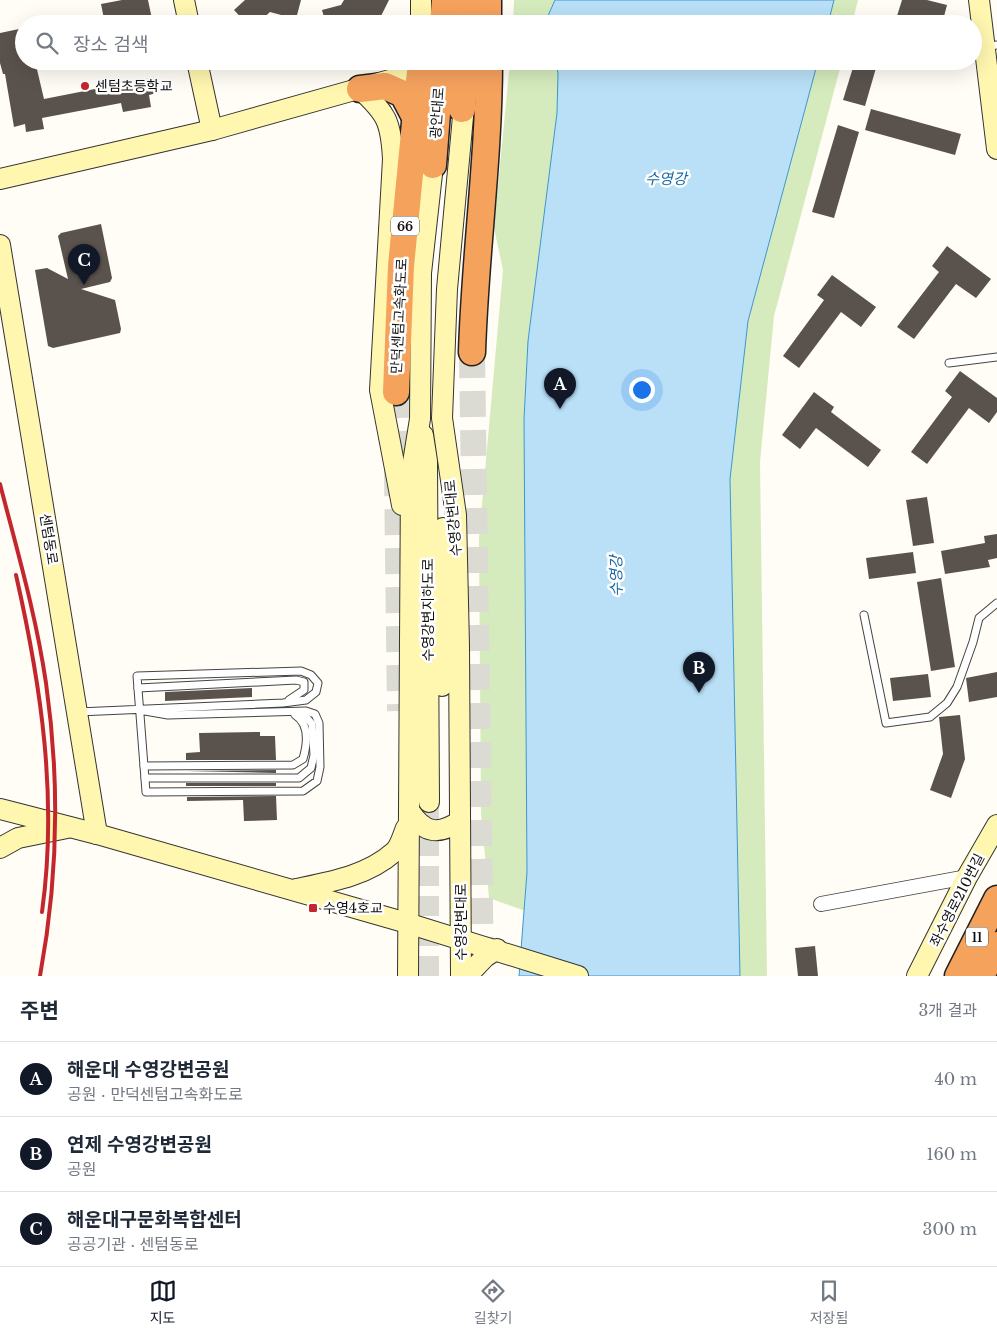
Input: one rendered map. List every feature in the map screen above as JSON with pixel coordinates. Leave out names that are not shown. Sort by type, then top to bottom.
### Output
[{"type":"highway","points":[[444,15],[445,0]]},
{"type":"highway","points":[[469,15],[470,0]]},
{"type":"highway","points":[[488,0],[488,15]]},
{"type":"highway","name":"만덕센텀고속화도로","points":[[396,392],[401,266],[419,70]]},
{"type":"highway","name":"광안대로","points":[[433,165],[440,70]]},
{"type":"highway","name":"광안대로","points":[[462,109],[465,70]]},
{"type":"highway","points":[[472,352],[474,287],[489,110],[488,70]]},
{"type":"highway","points":[[360,88],[385,86],[403,94],[415,116]]},
{"type":"highway","name":"11","points":[[958,976],[997,899]]},
{"type":"highway","name":"11","points":[[981,976],[997,945]]},
{"type":"main road","points":[[184,0],[187,15]]},
{"type":"main road","points":[[421,0],[421,15]]},
{"type":"main road","points":[[481,15],[484,0]]},
{"type":"main road","points":[[979,0],[981,15]]},
{"type":"main road","points":[[982,24],[997,149]]},
{"type":"main road","points":[[199,70],[212,130]]},
{"type":"main road","points":[[0,179],[212,130],[397,78],[412,70]]},
{"type":"main road","points":[[408,976],[411,475],[420,419],[421,273],[433,165],[421,70]]},
{"type":"main road","name":"수영강변대로","points":[[461,976],[456,515],[442,418],[447,289],[462,109],[470,70]]},
{"type":"main road","points":[[360,88],[383,111],[391,132],[393,159],[380,390],[410,551]]},
{"type":"main road","name":"센텀동로","points":[[0,245],[97,834]]},
{"type":"main road","name":"수영강변지하도로","points":[[420,419],[427,461],[435,802],[442,418]]},
{"type":"main road","points":[[0,809],[97,834],[461,938],[578,976]]},
{"type":"main road","points":[[410,816],[418,823],[434,831],[447,830],[460,821]]},
{"type":"main road","points":[[292,890],[336,881],[365,870],[395,851],[410,816]]},
{"type":"main road","name":"좌수영로210번길","points":[[918,976],[967,877],[997,824]]},
{"type":"main road","points":[[0,848],[18,838],[71,827]]},
{"type":"main road","points":[[466,976],[485,956],[497,949]]},
{"type":"street","points":[[821,904],[967,877]]},
{"type":"lane","points":[[949,363],[997,357]]},
{"type":"lane","points":[[864,615],[886,723],[930,717],[947,703],[957,687],[973,642],[979,618],[997,603]]},
{"type":"lane","points":[[77,712],[139,710],[306,700],[316,692],[318,683],[311,674],[301,671],[137,676],[139,710],[144,766],[144,778],[146,792],[303,791],[317,781],[320,767],[319,723],[315,714],[306,711],[286,711],[168,715],[139,710]]},
{"type":"lane","points":[[138,688],[296,680],[304,682],[304,690],[283,702]]},
{"type":"lane","points":[[144,766],[293,765],[302,759],[306,748],[305,727],[300,718],[286,711]]},
{"type":"lane","points":[[144,778],[299,778],[311,768],[314,755],[312,724],[302,715],[286,711]]},
{"type":"green space","points":[[514,0],[858,0],[854,15],[513,15]]},
{"type":"green space","name":"수영강","points":[[509,70],[840,70],[774,316],[760,462],[767,976],[709,976],[489,898],[481,813],[479,538],[503,270],[494,228]]},
{"type":"water","points":[[555,0],[834,0],[830,15],[548,15]]},
{"type":"water","name":"수영강","points":[[557,70],[816,70],[748,321],[730,479],[740,976],[519,976],[527,872],[524,419],[528,341],[557,113]]},
{"type":"building","points":[[122,0],[148,0],[151,15],[103,15],[101,4]]},
{"type":"building","points":[[245,0],[301,0],[297,15],[281,15],[270,12],[267,15],[239,15],[234,10]]},
{"type":"building","points":[[344,0],[389,0],[382,15],[323,15],[322,10],[341,5]]},
{"type":"building","points":[[902,0],[927,0],[947,5],[944,15],[897,15]]},
{"type":"building","points":[[15,30],[15,70],[37,70],[44,99],[156,77],[160,92],[149,95],[151,107],[123,112],[121,103],[42,118],[44,129],[26,132],[25,124],[14,127],[5,74],[3,74],[0,63],[0,33]]},
{"type":"building","points":[[852,70],[875,70],[865,106],[843,100]]},
{"type":"building","points":[[871,109],[961,134],[955,155],[865,130]]},
{"type":"building","points":[[838,125],[859,132],[834,218],[812,212]]},
{"type":"building","points":[[101,224],[112,278],[110,282],[81,289],[115,300],[121,329],[120,333],[53,348],[48,346],[35,270],[47,268],[68,279],[58,236],[61,233]]},
{"type":"building","points":[[947,246],[991,279],[976,298],[956,284],[914,339],[897,327],[939,272],[932,266]]},
{"type":"building","points":[[832,275],[876,307],[861,327],[841,312],[799,368],[783,356],[824,300],[817,295]]},
{"type":"building","points":[[960,371],[997,398],[997,412],[989,423],[969,408],[927,464],[911,452],[952,397],[945,391]]},
{"type":"building","points":[[814,392],[834,407],[831,412],[881,450],[868,467],[816,428],[800,449],[782,435]]},
{"type":"building","points":[[927,497],[934,543],[913,546],[906,500]]},
{"type":"building","points":[[997,534],[997,558],[988,560],[990,567],[945,574],[941,551],[985,543],[984,536]]},
{"type":"building","points":[[913,552],[916,573],[869,579],[866,558]]},
{"type":"building","points":[[941,578],[955,667],[931,671],[917,582]]},
{"type":"building","points":[[997,672],[997,697],[969,702],[966,678]]},
{"type":"building","points":[[928,674],[931,697],[893,701],[890,678]]},
{"type":"building","points":[[252,688],[252,697],[165,701],[165,692]]},
{"type":"building","points":[[960,715],[965,759],[951,798],[930,790],[943,754],[939,717]]},
{"type":"building","points":[[260,732],[260,736],[275,736],[276,760],[186,760],[186,753],[200,752],[199,733]]},
{"type":"building","points":[[276,770],[276,773],[186,771]]},
{"type":"building","points":[[186,783],[276,783],[276,786],[186,786]]},
{"type":"building","points":[[276,796],[277,820],[244,821],[243,800],[187,801],[187,797]]},
{"type":"building","points":[[815,946],[818,976],[798,976],[795,948]]},
{"type":"tunnel","points":[[472,352],[481,976]]},
{"type":"tunnel","points":[[396,392],[400,711]]},
{"type":"tunnel","points":[[429,802],[429,976]]},
{"type":"railway","points":[[0,484],[37,632],[46,683],[54,756],[54,867],[40,976]]},
{"type":"railway","points":[[16,575],[33,658],[44,742],[48,827],[47,869],[42,912]]},
{"type":"place","name":"센텀초등학교","points":[[85,86]]},
{"type":"place","name":"해운대구문화복합센터","points":[[84,285]]},
{"type":"place","name":"해운대 수영강변공원","points":[[560,409]]},
{"type":"place","name":"연제 수영강변공원","points":[[699,693]]},
{"type":"place","name":"수영4호교","points":[[313,908]]}]
